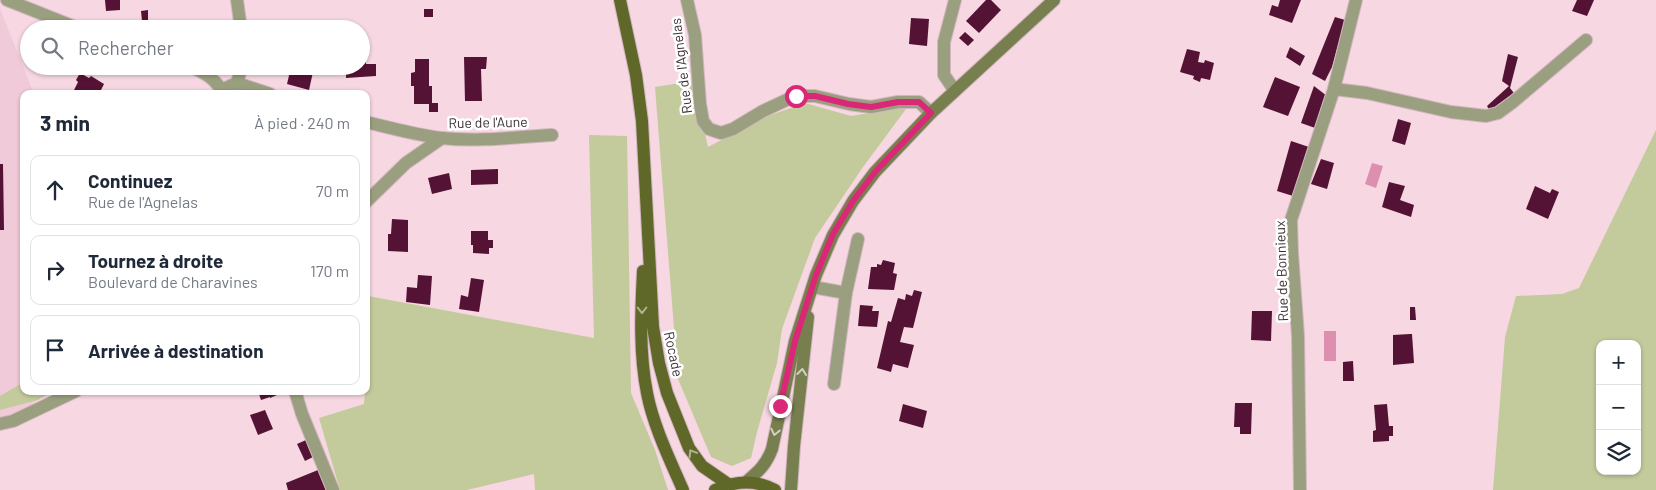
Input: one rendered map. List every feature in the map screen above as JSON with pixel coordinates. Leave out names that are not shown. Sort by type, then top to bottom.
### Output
[{"type":"main road","name":"Rocade","points":[[620,0],[636,75],[642,121],[653,328],[659,363],[681,432],[696,460],[728,484]]},
{"type":"main road","points":[[746,482],[767,461],[772,449],[795,341],[833,234],[853,201],[875,172],[931,113],[1054,0]]},
{"type":"main road","name":"Rocade","points":[[646,208],[642,300],[644,372],[647,394],[653,415],[682,490]]},
{"type":"main road","points":[[791,490],[809,300]]},
{"type":"main road","points":[[715,490],[728,484],[746,482],[760,483],[775,490]]},
{"type":"street","points":[[7,0],[57,20]]},
{"type":"street","points":[[237,0],[239,20]]},
{"type":"street","name":"Rue de l'Agnelas","points":[[687,0],[695,35],[700,104],[703,121],[709,129],[721,133],[734,129],[763,111],[796,96],[815,96],[871,107],[898,102],[919,102],[931,113]]},
{"type":"street","points":[[955,0],[944,42],[944,75],[955,91]]},
{"type":"street","name":"Rue de Bonnieux","points":[[1300,490],[1298,336],[1292,253],[1292,220],[1334,89],[1356,0]]},
{"type":"street","points":[[1334,89],[1367,93],[1451,112],[1486,116],[1498,113],[1513,102],[1586,40]]},
{"type":"street","points":[[206,75],[211,78],[220,90]]},
{"type":"street","points":[[225,90],[237,83],[239,75]]},
{"type":"street","points":[[237,83],[258,90]]},
{"type":"street","name":"Rue de l'Aune","points":[[370,123],[442,138],[466,139],[552,135]]},
{"type":"street","points":[[370,198],[406,163],[442,138]]},
{"type":"street","points":[[834,384],[846,293],[858,240]]},
{"type":"street","points":[[813,287],[846,293]]},
{"type":"street","points":[[0,424],[12,421],[67,395]]},
{"type":"street","points":[[296,395],[333,490]]},
{"type":"shaded area","points":[[0,9],[20,59],[20,75],[26,75],[32,90],[20,90],[20,395],[42,395],[21,414],[0,423]]},
{"type":"shaded area","points":[[1372,163],[1383,166],[1376,188],[1365,184]]},
{"type":"shaded area","points":[[1324,331],[1336,331],[1336,361],[1324,361]]},
{"type":"green space","points":[[693,81],[708,147],[768,116],[805,103],[851,116],[900,108],[906,109],[863,167],[815,238],[782,329],[777,363],[751,458],[732,466],[711,457],[678,379],[655,87]]},
{"type":"green space","points":[[1656,130],[1656,490],[1493,490],[1505,337],[1516,296],[1562,294],[1579,288]]},
{"type":"green space","points":[[589,135],[627,136],[631,393],[655,450],[668,490],[535,490],[534,474],[467,490],[340,490],[319,418],[364,404],[365,395],[370,395],[370,296],[594,338]]},
{"type":"green space","points":[[20,384],[20,395],[46,395],[38,400],[0,410],[0,396]]},
{"type":"building","points":[[105,0],[120,0],[120,10],[106,11]]},
{"type":"building","points":[[986,0],[991,0],[1001,10],[979,33],[966,21]]},
{"type":"building","points":[[1280,0],[1301,0],[1292,23],[1269,15],[1272,5],[1278,7]]},
{"type":"building","points":[[1577,0],[1594,0],[1587,16],[1572,11]]},
{"type":"building","points":[[424,9],[433,9],[433,17],[424,17]]},
{"type":"building","points":[[148,10],[148,20],[142,20],[141,11]]},
{"type":"building","points":[[1335,17],[1345,20],[1332,67],[1325,81],[1312,74]]},
{"type":"building","points":[[911,18],[929,19],[927,46],[909,44]]},
{"type":"building","points":[[965,32],[974,40],[968,46],[959,38]]},
{"type":"building","points":[[1290,47],[1305,56],[1300,66],[1286,57]]},
{"type":"building","points":[[1187,49],[1200,52],[1198,62],[1204,63],[1205,60],[1214,63],[1210,80],[1201,78],[1200,82],[1193,79],[1194,76],[1180,72]]},
{"type":"building","points":[[1508,54],[1518,57],[1510,88],[1517,97],[1491,113],[1487,106],[1509,86],[1502,81]]},
{"type":"building","points":[[464,57],[487,57],[486,69],[481,69],[482,101],[465,101]]},
{"type":"building","points":[[415,59],[429,59],[429,86],[432,86],[432,103],[438,103],[438,112],[429,112],[429,104],[414,104],[414,86],[411,86],[411,73],[415,72]]},
{"type":"building","points":[[370,64],[376,64],[376,76],[346,78],[346,75],[370,75]]},
{"type":"building","points":[[79,75],[89,78],[91,76],[104,84],[101,90],[74,90],[78,82],[76,80]]},
{"type":"building","points":[[289,75],[312,75],[309,90],[287,84]]},
{"type":"building","points":[[1275,77],[1300,87],[1288,116],[1263,107]]},
{"type":"building","points":[[1314,86],[1327,96],[1318,129],[1301,123]]},
{"type":"building","points":[[1398,119],[1411,123],[1405,145],[1392,141]]},
{"type":"building","points":[[1291,141],[1309,147],[1293,196],[1277,191]]},
{"type":"building","points":[[1321,159],[1334,163],[1327,189],[1311,184]]},
{"type":"building","points":[[0,164],[3,164],[4,230],[0,230]]},
{"type":"building","points":[[498,169],[498,184],[471,185],[471,170]]},
{"type":"building","points":[[449,173],[452,189],[432,194],[428,178]]},
{"type":"building","points":[[1389,182],[1405,186],[1400,200],[1414,205],[1411,217],[1382,207]]},
{"type":"building","points":[[1535,186],[1550,193],[1552,189],[1559,192],[1548,219],[1526,209]]},
{"type":"building","points":[[392,219],[408,220],[408,252],[388,251],[388,234],[391,234]]},
{"type":"building","points":[[471,231],[488,231],[488,240],[493,240],[493,248],[489,248],[489,254],[473,253]]},
{"type":"building","points":[[883,260],[895,263],[893,273],[897,274],[894,290],[868,289],[871,267],[877,267],[877,264],[881,265]]},
{"type":"building","points":[[418,275],[432,276],[430,305],[406,302],[407,287],[417,288]]},
{"type":"building","points":[[471,278],[484,280],[479,312],[459,309],[461,295],[468,297]]},
{"type":"building","points":[[914,290],[922,292],[913,328],[904,327],[900,342],[914,345],[908,368],[893,364],[891,372],[877,368],[888,321],[891,322],[898,298],[905,300],[906,294],[912,296]]},
{"type":"building","points":[[860,305],[873,306],[872,311],[879,311],[877,327],[858,326]]},
{"type":"building","points":[[1410,307],[1415,307],[1416,320],[1410,320]]},
{"type":"building","points":[[1252,311],[1272,311],[1271,341],[1251,340]]},
{"type":"building","points":[[1412,334],[1414,363],[1393,365],[1393,335]]},
{"type":"building","points":[[1353,361],[1354,381],[1343,381],[1343,362]]},
{"type":"building","points":[[259,395],[277,395],[270,398],[261,400]]},
{"type":"building","points":[[1235,403],[1252,403],[1251,434],[1240,434],[1240,427],[1234,427]]},
{"type":"building","points":[[903,404],[927,411],[923,428],[899,421]]},
{"type":"building","points":[[1387,404],[1389,426],[1393,426],[1393,436],[1389,436],[1389,441],[1373,442],[1373,431],[1376,430],[1374,405]]},
{"type":"building","points":[[265,410],[273,429],[258,435],[250,415]]},
{"type":"building","points":[[306,440],[313,457],[305,461],[297,444]]},
{"type":"building","points":[[318,470],[326,490],[288,490],[286,483]]},
{"type":"route","points":[[780,406],[795,341],[816,275],[833,234],[853,201],[875,172],[931,113],[919,102],[898,102],[871,107],[815,96],[796,96]]}]
